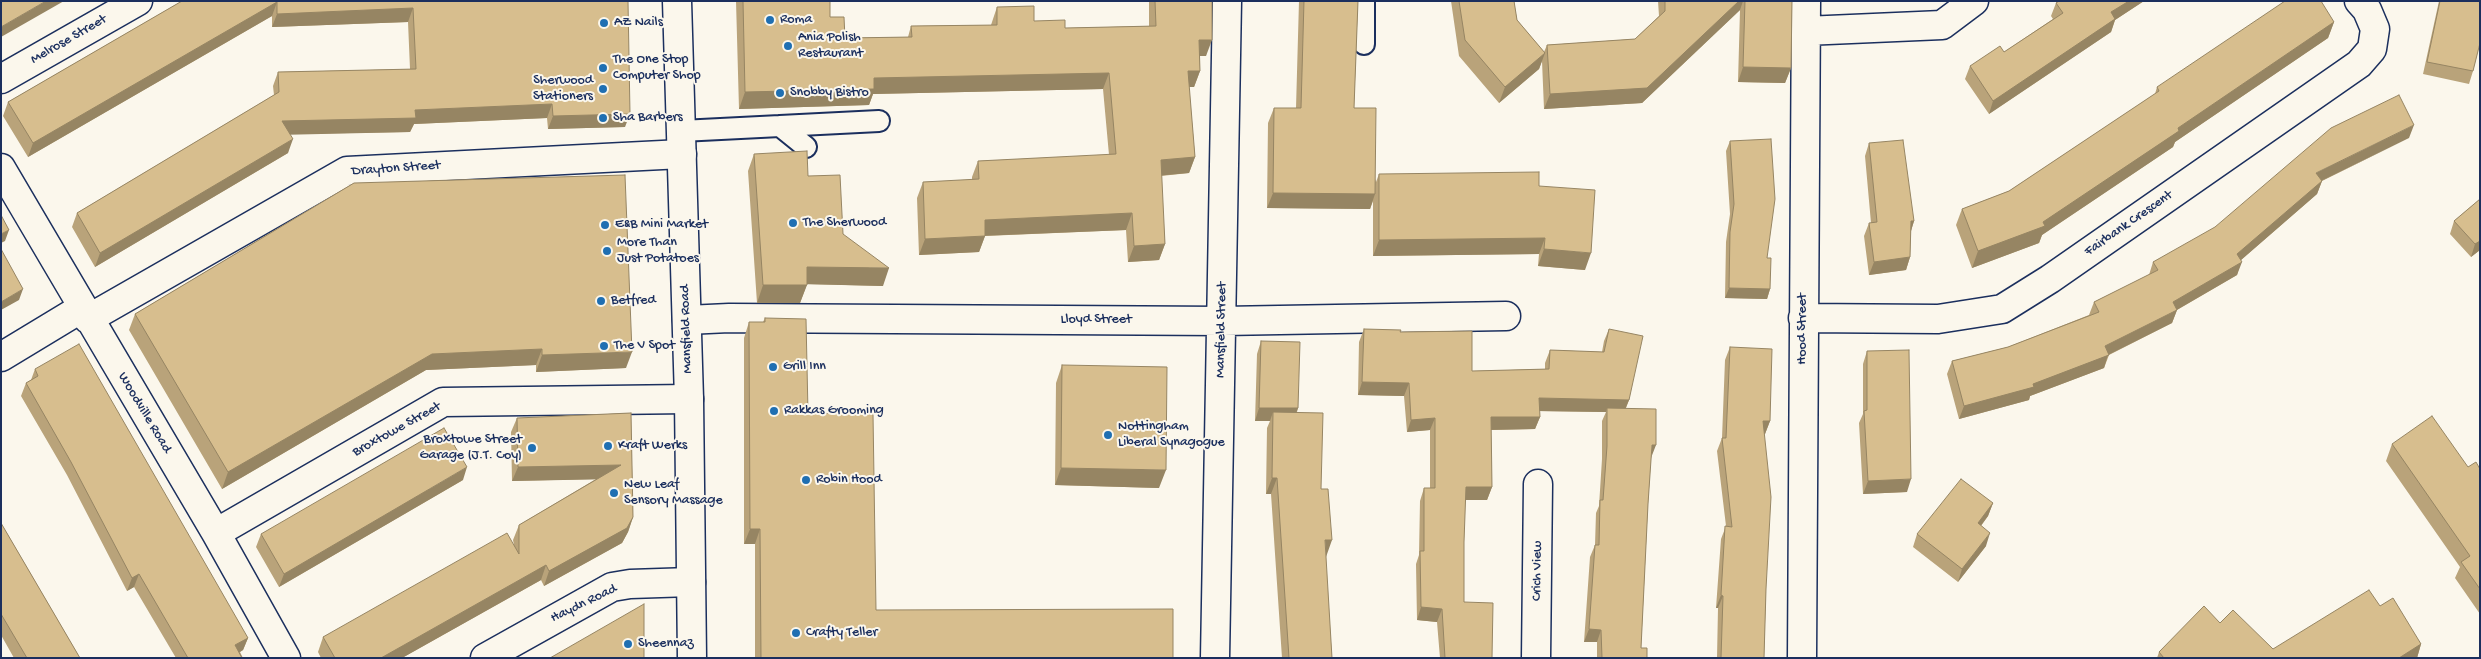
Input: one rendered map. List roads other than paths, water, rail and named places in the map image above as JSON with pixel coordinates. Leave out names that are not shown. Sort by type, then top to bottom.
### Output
[{"type":"main road","name":"Melrose Street","points":[[1,79],[138,1]]},
{"type":"main road","name":"Mansfield Road","points":[[677,1],[689,399],[692,658]]},
{"type":"main road","name":"Mansfield Street","points":[[1215,658],[1223,321],[1227,1]]},
{"type":"main road","name":"Hood Street","points":[[1802,658],[1806,1]]},
{"type":"main road","points":[[1805,31],[1942,24],[1974,1]]},
{"type":"main road","name":"Fairbank Crescent","points":[[1803,318],[1938,319],[2002,309],[2050,279],[2359,64],[2372,49],[2375,30],[2367,10],[2359,1]]},
{"type":"main road","name":"Drayton Street","points":[[1,357],[85,314],[347,171],[681,143]]},
{"type":"main road","name":"Woodville Road","points":[[1,168],[85,314],[216,533],[286,658]]},
{"type":"main road","name":"Lloyd Street","points":[[687,320],[729,318],[1223,321],[1506,316]]},
{"type":"main road","name":"Broxtowe Street","points":[[216,533],[443,402],[689,399]]},
{"type":"main road","name":"Crich View","points":[[1536,658],[1538,484]]},
{"type":"main road","name":"Haydn Road","points":[[485,658],[612,587],[630,584],[692,582]]},
{"type":"lane","points":[[1364,1],[1364,44]]},
{"type":"lane","points":[[681,143],[780,126],[879,121]]},
{"type":"lane","points":[[780,126],[806,147]]},
{"type":"place","name":"Roma","points":[[770,20]]},
{"type":"place","name":"AZ Nails","points":[[604,23]]},
{"type":"place","name":"Ania Polish Restaurant","points":[[788,46]]},
{"type":"place","name":"The One Stop Computer Shop","points":[[603,68]]},
{"type":"place","name":"Sherwood Stationers","points":[[603,89]]},
{"type":"place","name":"Snobby Bistro","points":[[780,93]]},
{"type":"place","name":"Sha Barbers","points":[[603,118]]},
{"type":"place","name":"The Sherwood","points":[[793,223]]},
{"type":"place","name":"E&B Mini Market","points":[[605,225]]},
{"type":"place","name":"More Than Just Potatoes","points":[[607,251]]},
{"type":"place","name":"Betfred","points":[[601,301]]},
{"type":"place","name":"The V Spot","points":[[604,346]]},
{"type":"place","name":"Grill Inn","points":[[773,367]]},
{"type":"place","name":"Rakkas Grooming","points":[[774,411]]},
{"type":"place","name":"Nottingham Liberal Synagogue","points":[[1108,435]]},
{"type":"place","name":"Kraft Werks","points":[[608,446]]},
{"type":"place","name":"Broxtowe Street Garage (J.T. Coy)","points":[[532,448]]},
{"type":"place","name":"Robin Hood","points":[[806,480]]},
{"type":"place","name":"New Leaf Sensory Massage","points":[[614,493]]},
{"type":"place","name":"Crafty Teller","points":[[796,633]]},
{"type":"place","name":"Sheennaz","points":[[628,644]]}]
